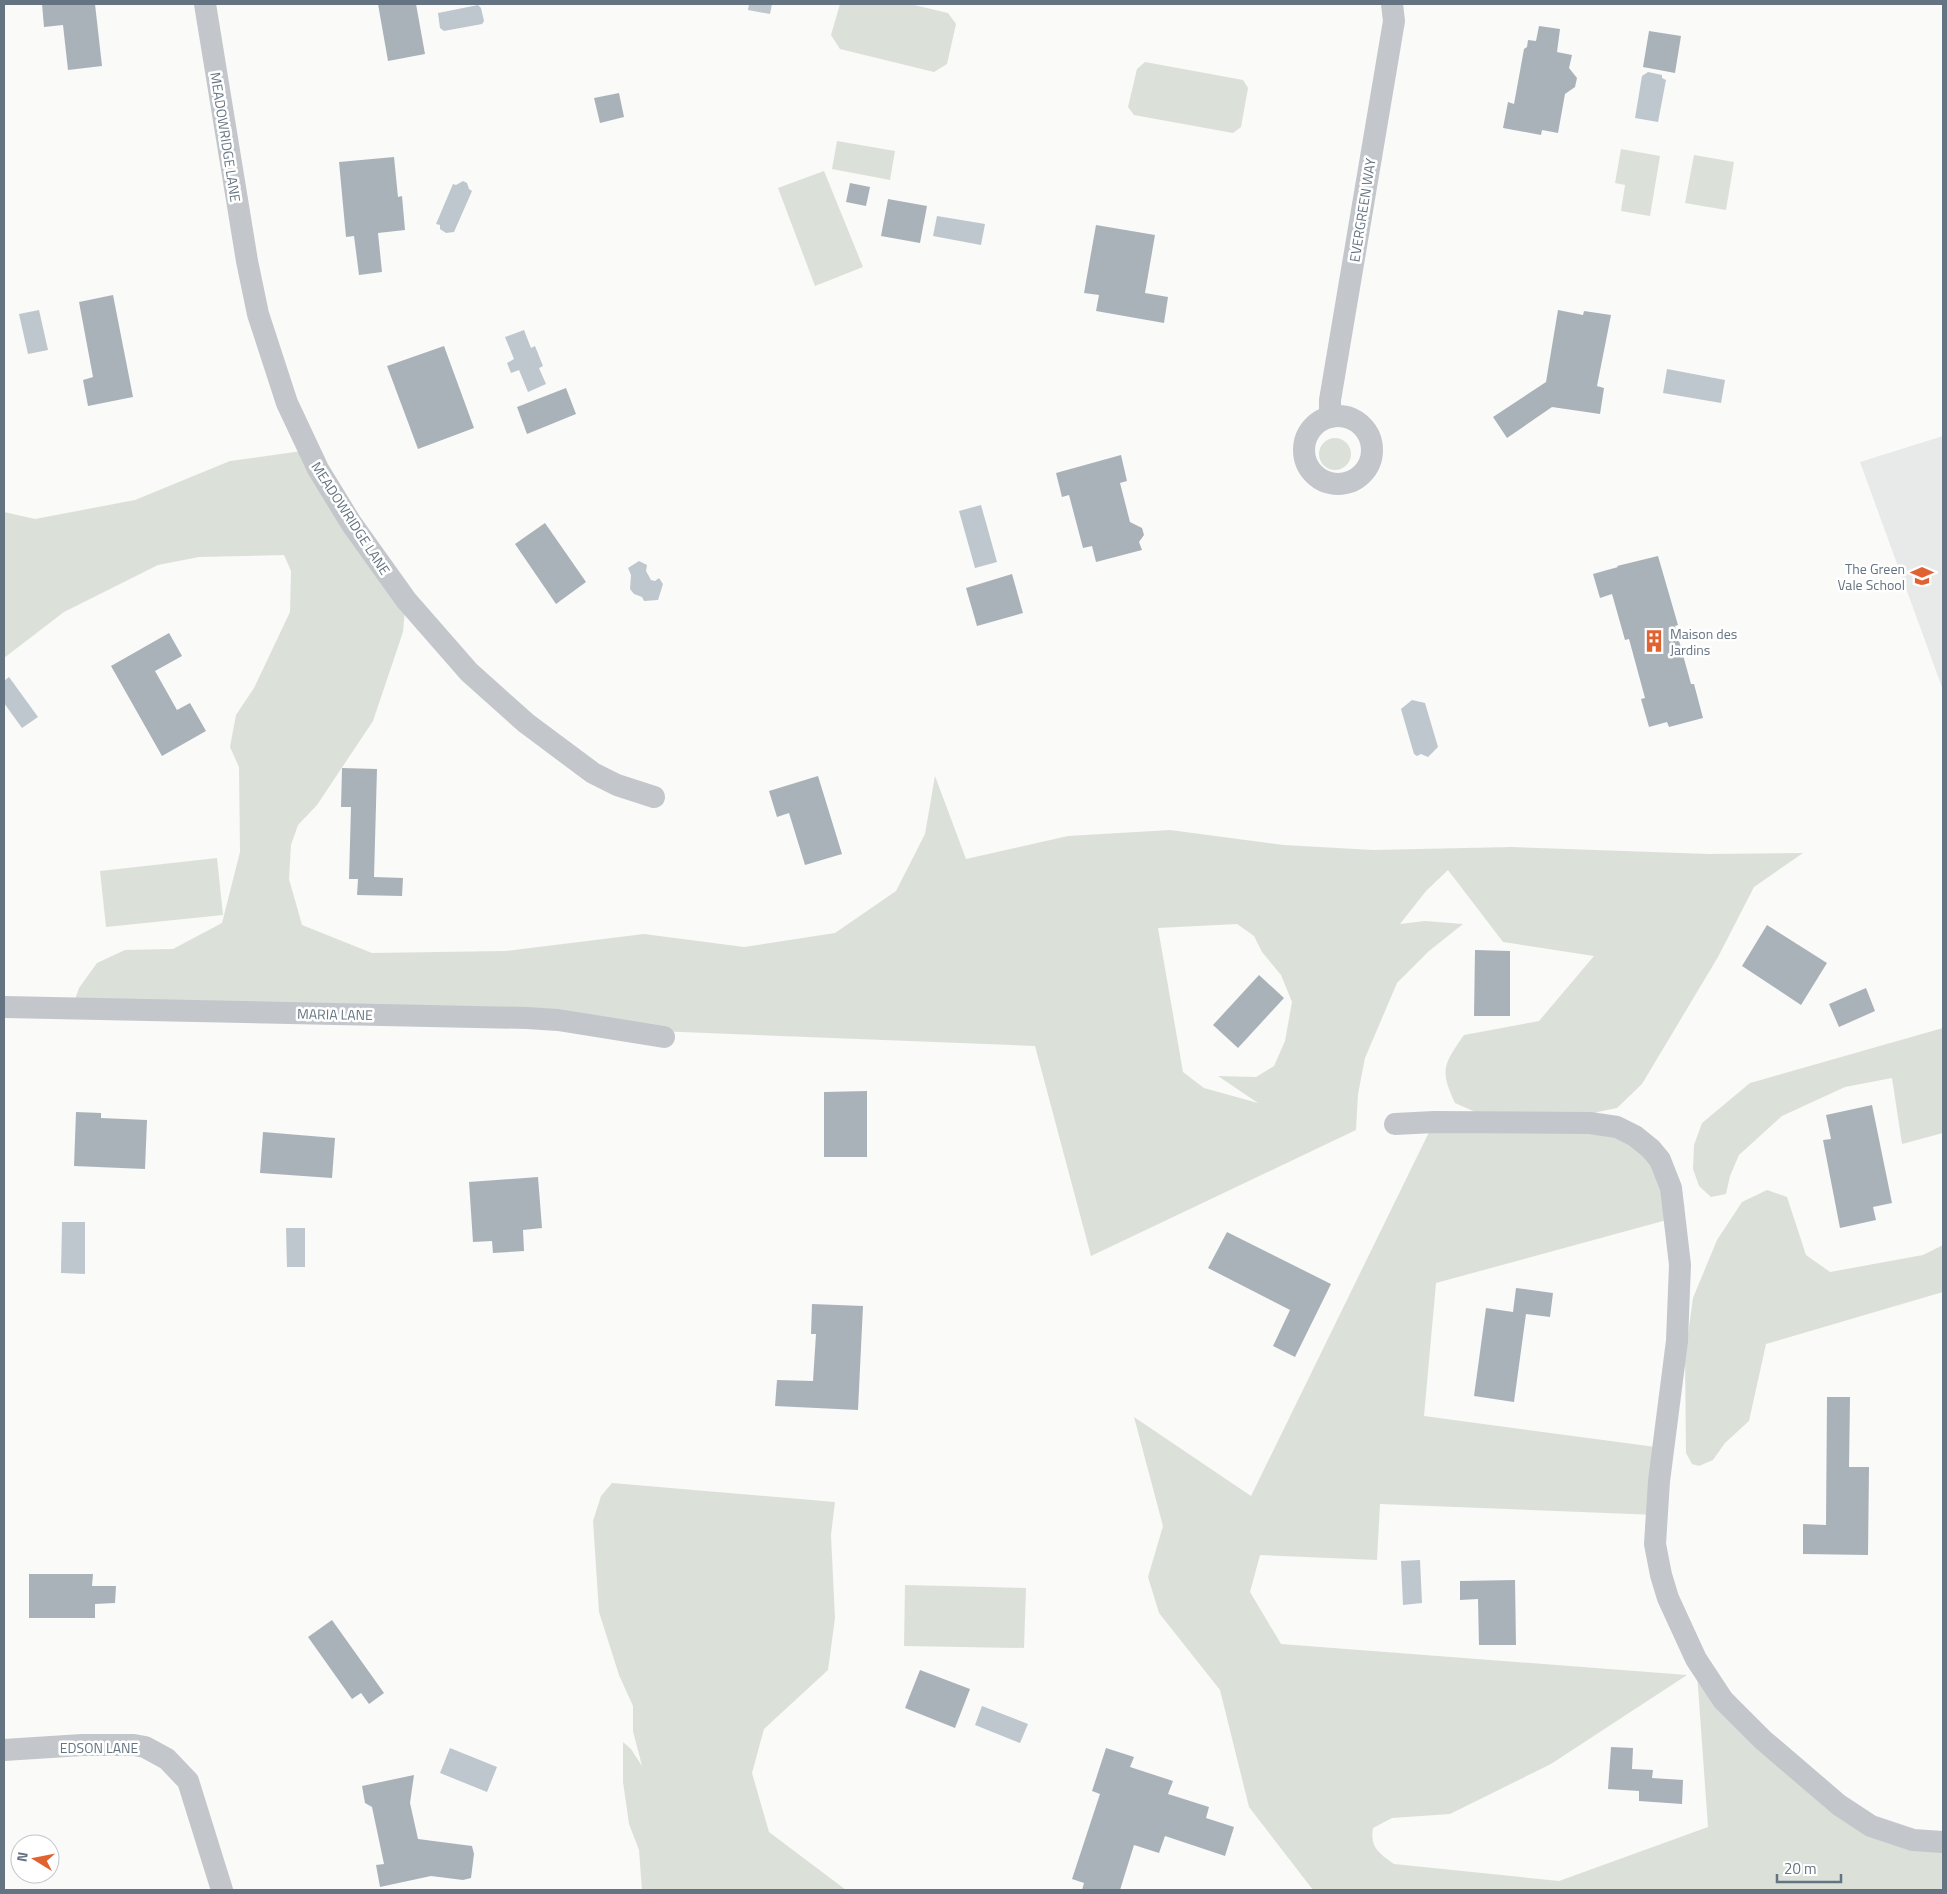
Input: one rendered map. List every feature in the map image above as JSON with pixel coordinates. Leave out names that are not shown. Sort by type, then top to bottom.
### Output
[{"type":"street","name":"MEADOWRIDGE LANE","points":[[205,4],[247,261],[258,314],[287,403],[318,469],[351,523],[406,600],[469,672],[526,723],[593,773],[617,785],[654,797]]},
{"type":"street","name":"EVERGREEN WAY","points":[[1330,417],[1330,400],[1394,21],[1392,4]]},
{"type":"street","name":"MARIA LANE","points":[[4,1007],[527,1018],[558,1020],[664,1037]]},
{"type":"street","points":[[1395,1124],[1434,1122],[1590,1123],[1617,1127],[1635,1136],[1651,1149],[1660,1160],[1671,1188],[1680,1266],[1677,1341],[1659,1481],[1655,1544],[1668,1598],[1696,1659],[1723,1700],[1763,1740],[1839,1806],[1871,1826],[1913,1840],[1943,1842]]},
{"type":"street","name":"EDSON LANE","points":[[4,1750],[82,1745],[134,1745],[146,1747],[167,1759],[188,1781],[222,1890]]},
{"type":"shaded area","points":[[749,4],[772,4],[770,14],[748,10]]},
{"type":"shaded area","points":[[840,4],[910,4],[948,13],[956,24],[947,64],[934,72],[840,49],[831,35]]},
{"type":"shaded area","points":[[478,5],[481,8],[484,21],[482,24],[444,31],[440,28],[438,13]]},
{"type":"shaded area","points":[[1145,62],[1243,80],[1248,88],[1241,127],[1233,133],[1134,115],[1128,107],[1137,69]]},
{"type":"shaded area","points":[[1648,72],[1662,75],[1662,78],[1666,80],[1658,122],[1635,118],[1642,76]]},
{"type":"shaded area","points":[[837,141],[895,151],[890,180],[832,169]]},
{"type":"shaded area","points":[[1621,149],[1660,156],[1650,216],[1621,211],[1625,185],[1615,183]]},
{"type":"shaded area","points":[[1694,155],[1734,162],[1726,210],[1685,203]]},
{"type":"shaded area","points":[[824,171],[863,267],[815,286],[778,188]]},
{"type":"shaded area","points":[[463,181],[467,183],[472,191],[454,232],[446,233],[440,229],[440,225],[436,224],[453,184],[456,185]]},
{"type":"shaded area","points":[[937,216],[985,224],[981,245],[933,236]]},
{"type":"shaded area","points":[[39,310],[48,350],[28,354],[19,314]]},
{"type":"shaded area","points":[[524,330],[531,348],[535,346],[543,366],[539,368],[546,384],[528,392],[519,370],[511,373],[507,363],[514,359],[505,337]]},
{"type":"shaded area","points":[[1667,369],[1725,380],[1721,403],[1663,393]]},
{"type":"shaded area","name":"The Green Vale School","points":[[1943,436],[1943,690],[1860,462]]},
{"type":"shaded area","points":[[1335,438],[1347,442],[1351,454],[1347,466],[1335,470],[1323,466],[1319,454],[1323,442]]},
{"type":"shaded area","points":[[309,450],[406,600],[403,632],[373,721],[317,805],[298,825],[291,845],[289,879],[302,925],[372,953],[505,951],[644,934],[744,947],[835,933],[896,891],[925,834],[935,776],[966,859],[1068,836],[1170,830],[1284,845],[1373,850],[1511,847],[1709,854],[1803,853],[1754,887],[1718,957],[1642,1084],[1617,1108],[1593,1113],[1484,1116],[1455,1103],[1447,1082],[1446,1067],[1448,1060],[1464,1035],[1539,1021],[1594,956],[1503,942],[1448,870],[1426,891],[1400,924],[1425,921],[1463,924],[1429,951],[1397,983],[1365,1058],[1358,1094],[1356,1130],[1091,1256],[1035,1046],[72,1008],[79,988],[97,963],[125,950],[173,949],[222,923],[240,852],[239,767],[230,747],[236,715],[254,688],[290,612],[291,571],[284,555],[199,557],[158,565],[64,612],[4,658],[4,512],[35,519],[135,500],[230,461]],"holes":[[[1237,924],[1254,936],[1262,952],[1281,975],[1292,1002],[1285,1041],[1274,1066],[1256,1077],[1218,1076],[1258,1103],[1204,1088],[1183,1072],[1158,928]]]},
{"type":"shaded area","points":[[981,505],[997,562],[975,568],[959,511]]},
{"type":"shaded area","points":[[639,561],[647,565],[646,571],[651,580],[655,581],[659,578],[663,584],[658,600],[644,601],[642,597],[634,594],[630,589],[631,575],[628,568]]},
{"type":"shaded area","points":[[9,677],[38,717],[22,728],[4,703],[4,681]]},
{"type":"shaded area","points":[[1412,700],[1425,703],[1438,747],[1428,757],[1414,754],[1401,709]]},
{"type":"shaded area","points":[[217,858],[223,915],[106,927],[100,871]]},
{"type":"shaded area","points":[[1943,1028],[1943,1133],[1902,1144],[1892,1078],[1845,1087],[1782,1116],[1739,1155],[1730,1176],[1726,1194],[1711,1197],[1699,1186],[1693,1169],[1694,1145],[1702,1123],[1750,1083]]},
{"type":"shaded area","points":[[1434,1122],[1590,1123],[1651,1149],[1674,1218],[1436,1283],[1424,1416],[1663,1448],[1657,1515],[1380,1504],[1377,1560],[1260,1555],[1250,1592],[1281,1644],[1687,1675],[1551,1764],[1450,1814],[1392,1818],[1373,1828],[1374,1845],[1384,1857],[1394,1864],[1559,1881],[1708,1827],[1696,1659],[1839,1805],[1943,1842],[1943,1890],[1313,1890],[1249,1807],[1220,1690],[1159,1613],[1148,1577],[1163,1526],[1134,1417],[1251,1496]]},
{"type":"shaded area","points":[[1767,1190],[1787,1197],[1806,1255],[1830,1272],[1923,1255],[1943,1245],[1943,1292],[1766,1344],[1749,1421],[1725,1443],[1713,1460],[1699,1466],[1692,1464],[1686,1453],[1685,1356],[1693,1298],[1717,1240],[1742,1202]]},
{"type":"shaded area","points":[[62,1222],[85,1222],[85,1274],[61,1273]]},
{"type":"shaded area","points":[[286,1228],[305,1228],[305,1267],[287,1267]]},
{"type":"shaded area","points":[[612,1483],[835,1502],[831,1535],[835,1618],[828,1670],[764,1729],[752,1773],[769,1832],[846,1890],[642,1890],[639,1850],[629,1824],[623,1782],[623,1742],[631,1749],[642,1766],[633,1731],[633,1706],[619,1675],[599,1612],[593,1521],[601,1496]]},
{"type":"shaded area","points":[[1420,1560],[1422,1603],[1403,1605],[1401,1561]]},
{"type":"shaded area","points":[[905,1585],[1026,1588],[1024,1648],[904,1646]]},
{"type":"shaded area","points":[[982,1706],[1028,1724],[1020,1743],[975,1725]]},
{"type":"shaded area","points":[[450,1748],[497,1767],[487,1792],[440,1773]]},
{"type":"building","points":[[42,4],[95,4],[102,66],[68,70],[63,25],[44,27]]},
{"type":"building","points":[[378,4],[416,4],[425,54],[388,61]]},
{"type":"building","points":[[1539,26],[1560,29],[1557,52],[1572,55],[1569,68],[1577,78],[1575,87],[1565,94],[1558,133],[1542,130],[1541,135],[1503,128],[1508,102],[1514,104],[1524,49],[1527,47],[1528,40],[1536,41]]},
{"type":"building","points":[[1649,31],[1681,36],[1675,73],[1643,67]]},
{"type":"building","points":[[619,93],[624,117],[600,123],[594,98]]},
{"type":"building","points":[[394,157],[398,197],[402,196],[405,230],[378,233],[382,272],[359,275],[354,236],[346,237],[339,162]]},
{"type":"building","points":[[850,183],[870,187],[866,206],[846,202]]},
{"type":"building","points":[[888,199],[927,206],[920,243],[881,236]]},
{"type":"building","points":[[1096,225],[1155,235],[1145,293],[1168,297],[1164,323],[1096,311],[1099,295],[1084,293]]},
{"type":"building","points":[[113,295],[133,397],[88,406],[83,380],[93,377],[79,302]]},
{"type":"building","points":[[1558,310],[1583,315],[1584,311],[1611,315],[1597,386],[1604,388],[1600,414],[1552,407],[1507,438],[1493,417],[1546,382]]},
{"type":"building","points":[[444,346],[474,428],[418,449],[387,366]]},
{"type":"building","points":[[566,388],[576,414],[527,434],[517,407]]},
{"type":"building","points":[[1121,455],[1127,481],[1120,483],[1130,522],[1142,528],[1144,535],[1139,542],[1142,550],[1096,562],[1092,546],[1083,548],[1069,495],[1062,497],[1056,473]]},
{"type":"building","points":[[545,523],[586,582],[556,604],[515,544]]},
{"type":"building","name":"Maison des Jardins","points":[[1658,556],[1678,625],[1675,626],[1691,684],[1694,684],[1703,718],[1669,727],[1667,722],[1649,727],[1641,699],[1645,698],[1629,639],[1625,640],[1612,594],[1600,598],[1593,574]]},
{"type":"building","points":[[1012,574],[1023,613],[977,626],[966,588]]},
{"type":"building","points":[[169,633],[182,656],[155,671],[177,710],[190,703],[206,731],[162,756],[111,666]]},
{"type":"building","points":[[342,768],[377,769],[374,877],[403,878],[402,896],[357,895],[358,879],[349,879],[351,807],[341,807]]},
{"type":"building","points":[[818,776],[842,854],[805,865],[789,813],[777,817],[769,791]]},
{"type":"building","points":[[1767,925],[1827,963],[1801,1005],[1742,966]]},
{"type":"building","points":[[1475,950],[1510,951],[1510,1016],[1474,1016]]},
{"type":"building","points":[[1259,975],[1284,998],[1238,1048],[1213,1025]]},
{"type":"building","points":[[1866,988],[1875,1011],[1839,1027],[1829,1004]]},
{"type":"building","points":[[867,1091],[867,1157],[824,1157],[824,1092]]},
{"type":"building","points":[[1872,1105],[1892,1203],[1873,1207],[1876,1220],[1840,1228],[1823,1140],[1831,1139],[1826,1115]]},
{"type":"building","points":[[76,1112],[101,1113],[101,1118],[147,1120],[145,1169],[74,1166]]},
{"type":"building","points":[[263,1132],[335,1138],[332,1178],[260,1173]]},
{"type":"building","points":[[538,1177],[542,1228],[523,1230],[524,1251],[493,1253],[492,1241],[473,1242],[469,1182]]},
{"type":"building","points":[[1227,1232],[1331,1284],[1295,1357],[1273,1346],[1290,1310],[1208,1268]]},
{"type":"building","points":[[1516,1288],[1553,1293],[1550,1317],[1526,1314],[1514,1402],[1474,1396],[1486,1308],[1513,1312]]},
{"type":"building","points":[[812,1304],[863,1306],[858,1410],[775,1406],[777,1380],[813,1381],[816,1334],[811,1334]]},
{"type":"building","points":[[1827,1397],[1850,1397],[1849,1467],[1869,1467],[1868,1555],[1803,1554],[1803,1524],[1826,1525]]},
{"type":"building","points":[[29,1574],[93,1574],[92,1586],[116,1586],[115,1603],[95,1604],[95,1618],[29,1618]]},
{"type":"building","points":[[1515,1580],[1516,1645],[1479,1645],[1478,1599],[1460,1600],[1460,1581]]},
{"type":"building","points":[[332,1620],[384,1693],[369,1704],[361,1693],[352,1699],[308,1637]]},
{"type":"building","points":[[920,1670],[970,1689],[955,1728],[905,1708]]},
{"type":"building","points":[[1611,1747],[1633,1748],[1632,1769],[1653,1770],[1652,1778],[1683,1780],[1682,1804],[1639,1801],[1639,1791],[1608,1789]]},
{"type":"building","points":[[1106,1748],[1134,1757],[1130,1767],[1173,1781],[1168,1794],[1209,1807],[1206,1818],[1234,1827],[1225,1856],[1165,1836],[1159,1853],[1134,1845],[1120,1890],[1082,1890],[1084,1883],[1072,1879],[1100,1794],[1092,1791]]},
{"type":"building","points":[[414,1775],[410,1803],[418,1839],[472,1846],[474,1854],[471,1878],[463,1880],[431,1876],[380,1887],[376,1865],[384,1864],[372,1807],[365,1803],[362,1786]]},
{"type":"place","name":"The Green Vale School","points":[[1922,576]]},
{"type":"place","name":"Maison des Jardins","points":[[1654,641]]}]
